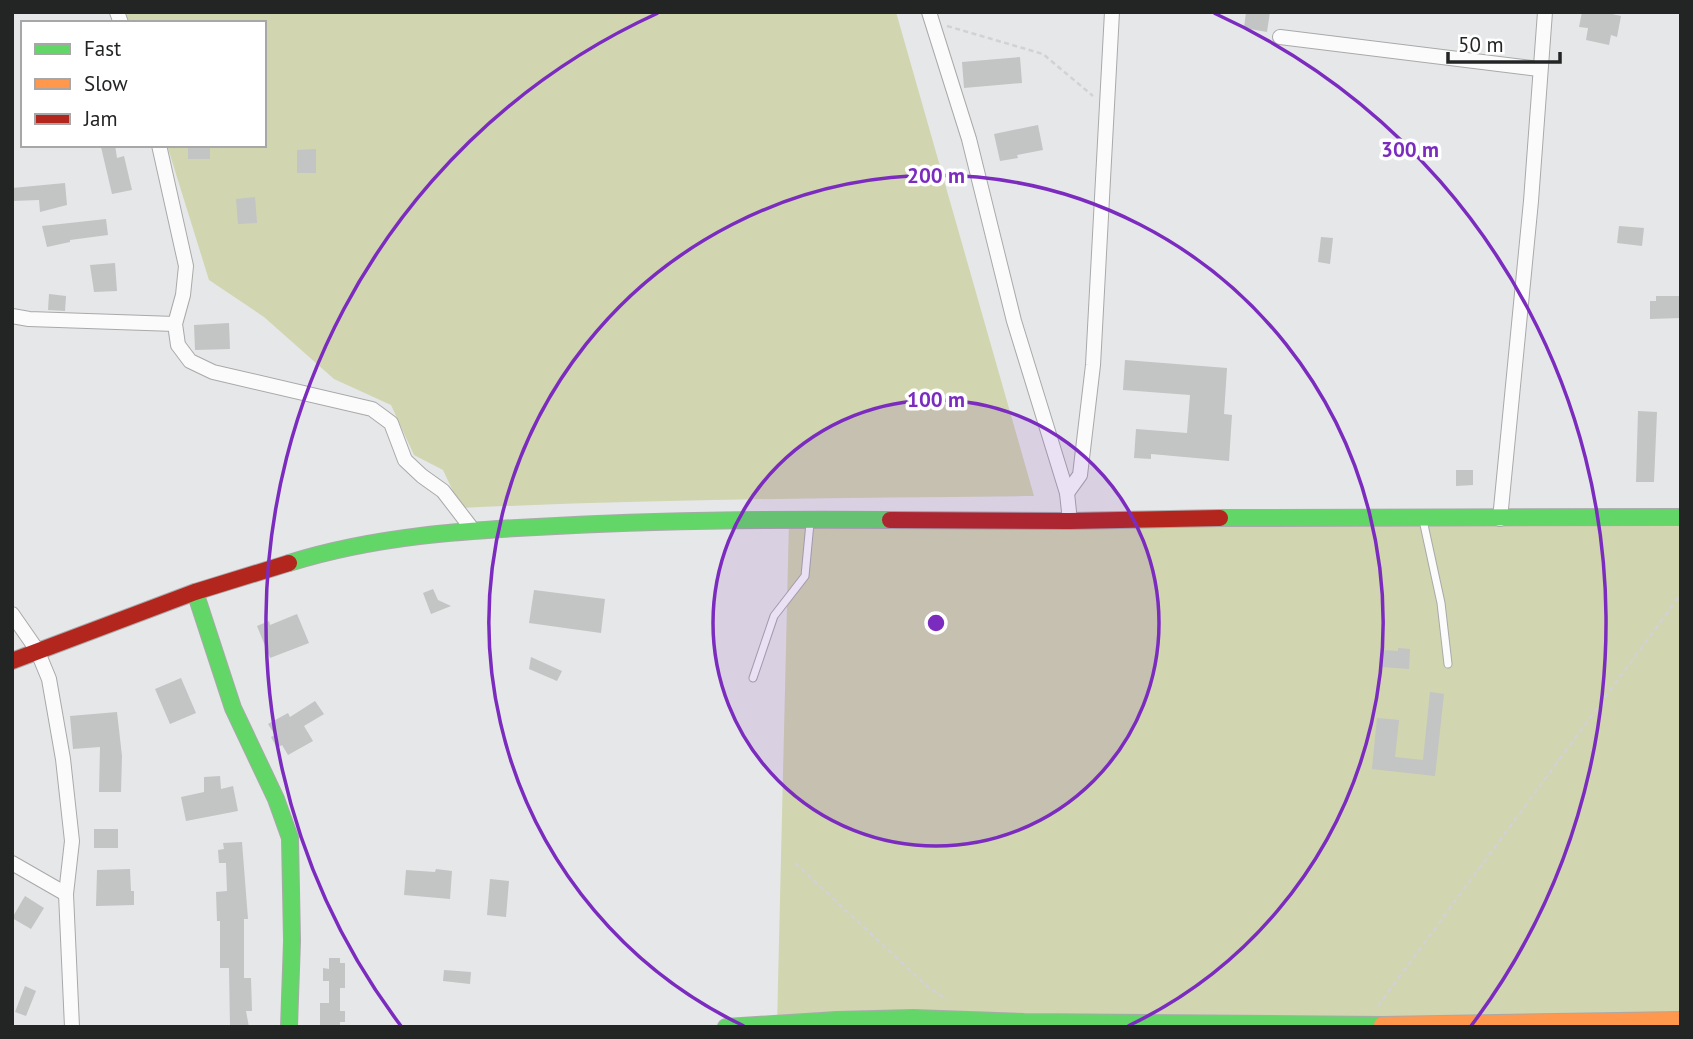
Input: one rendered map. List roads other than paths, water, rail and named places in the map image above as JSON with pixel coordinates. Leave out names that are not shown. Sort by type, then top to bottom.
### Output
[{"type":"main road","points":[[12,662],[37,650],[195,592],[326,551],[400,538],[473,530],[632,522],[810,519],[1070,522],[1174,518],[1681,517]]},
{"type":"main road","points":[[195,592],[233,708],[276,799],[290,838],[292,929],[289,1027]]},
{"type":"main road","points":[[726,1027],[779,1022],[974,1018],[1024,1022],[1363,1026],[1681,1020]]},
{"type":"street","points":[[1067,493],[1080,475],[1093,365],[1112,12]]},
{"type":"street","points":[[1500,519],[1531,201],[1545,12]]},
{"type":"street","points":[[931,17],[969,139],[1014,321],[1067,493],[1070,522]]},
{"type":"street","points":[[1279,37],[1539,69]]},
{"type":"street","points":[[159,147],[186,265],[183,295],[175,324],[178,345],[190,361],[213,372],[372,409],[391,423],[405,460],[443,491],[473,530]]},
{"type":"street","points":[[12,316],[175,324]]},
{"type":"street","points":[[12,614],[37,650],[49,679],[63,759],[72,841],[66,894],[72,1027]]},
{"type":"street","points":[[12,863],[66,894]]},
{"type":"lane","points":[[1422,518],[1441,603],[1448,664]]},
{"type":"lane","points":[[753,678],[774,616],[806,576],[810,519]]}]
